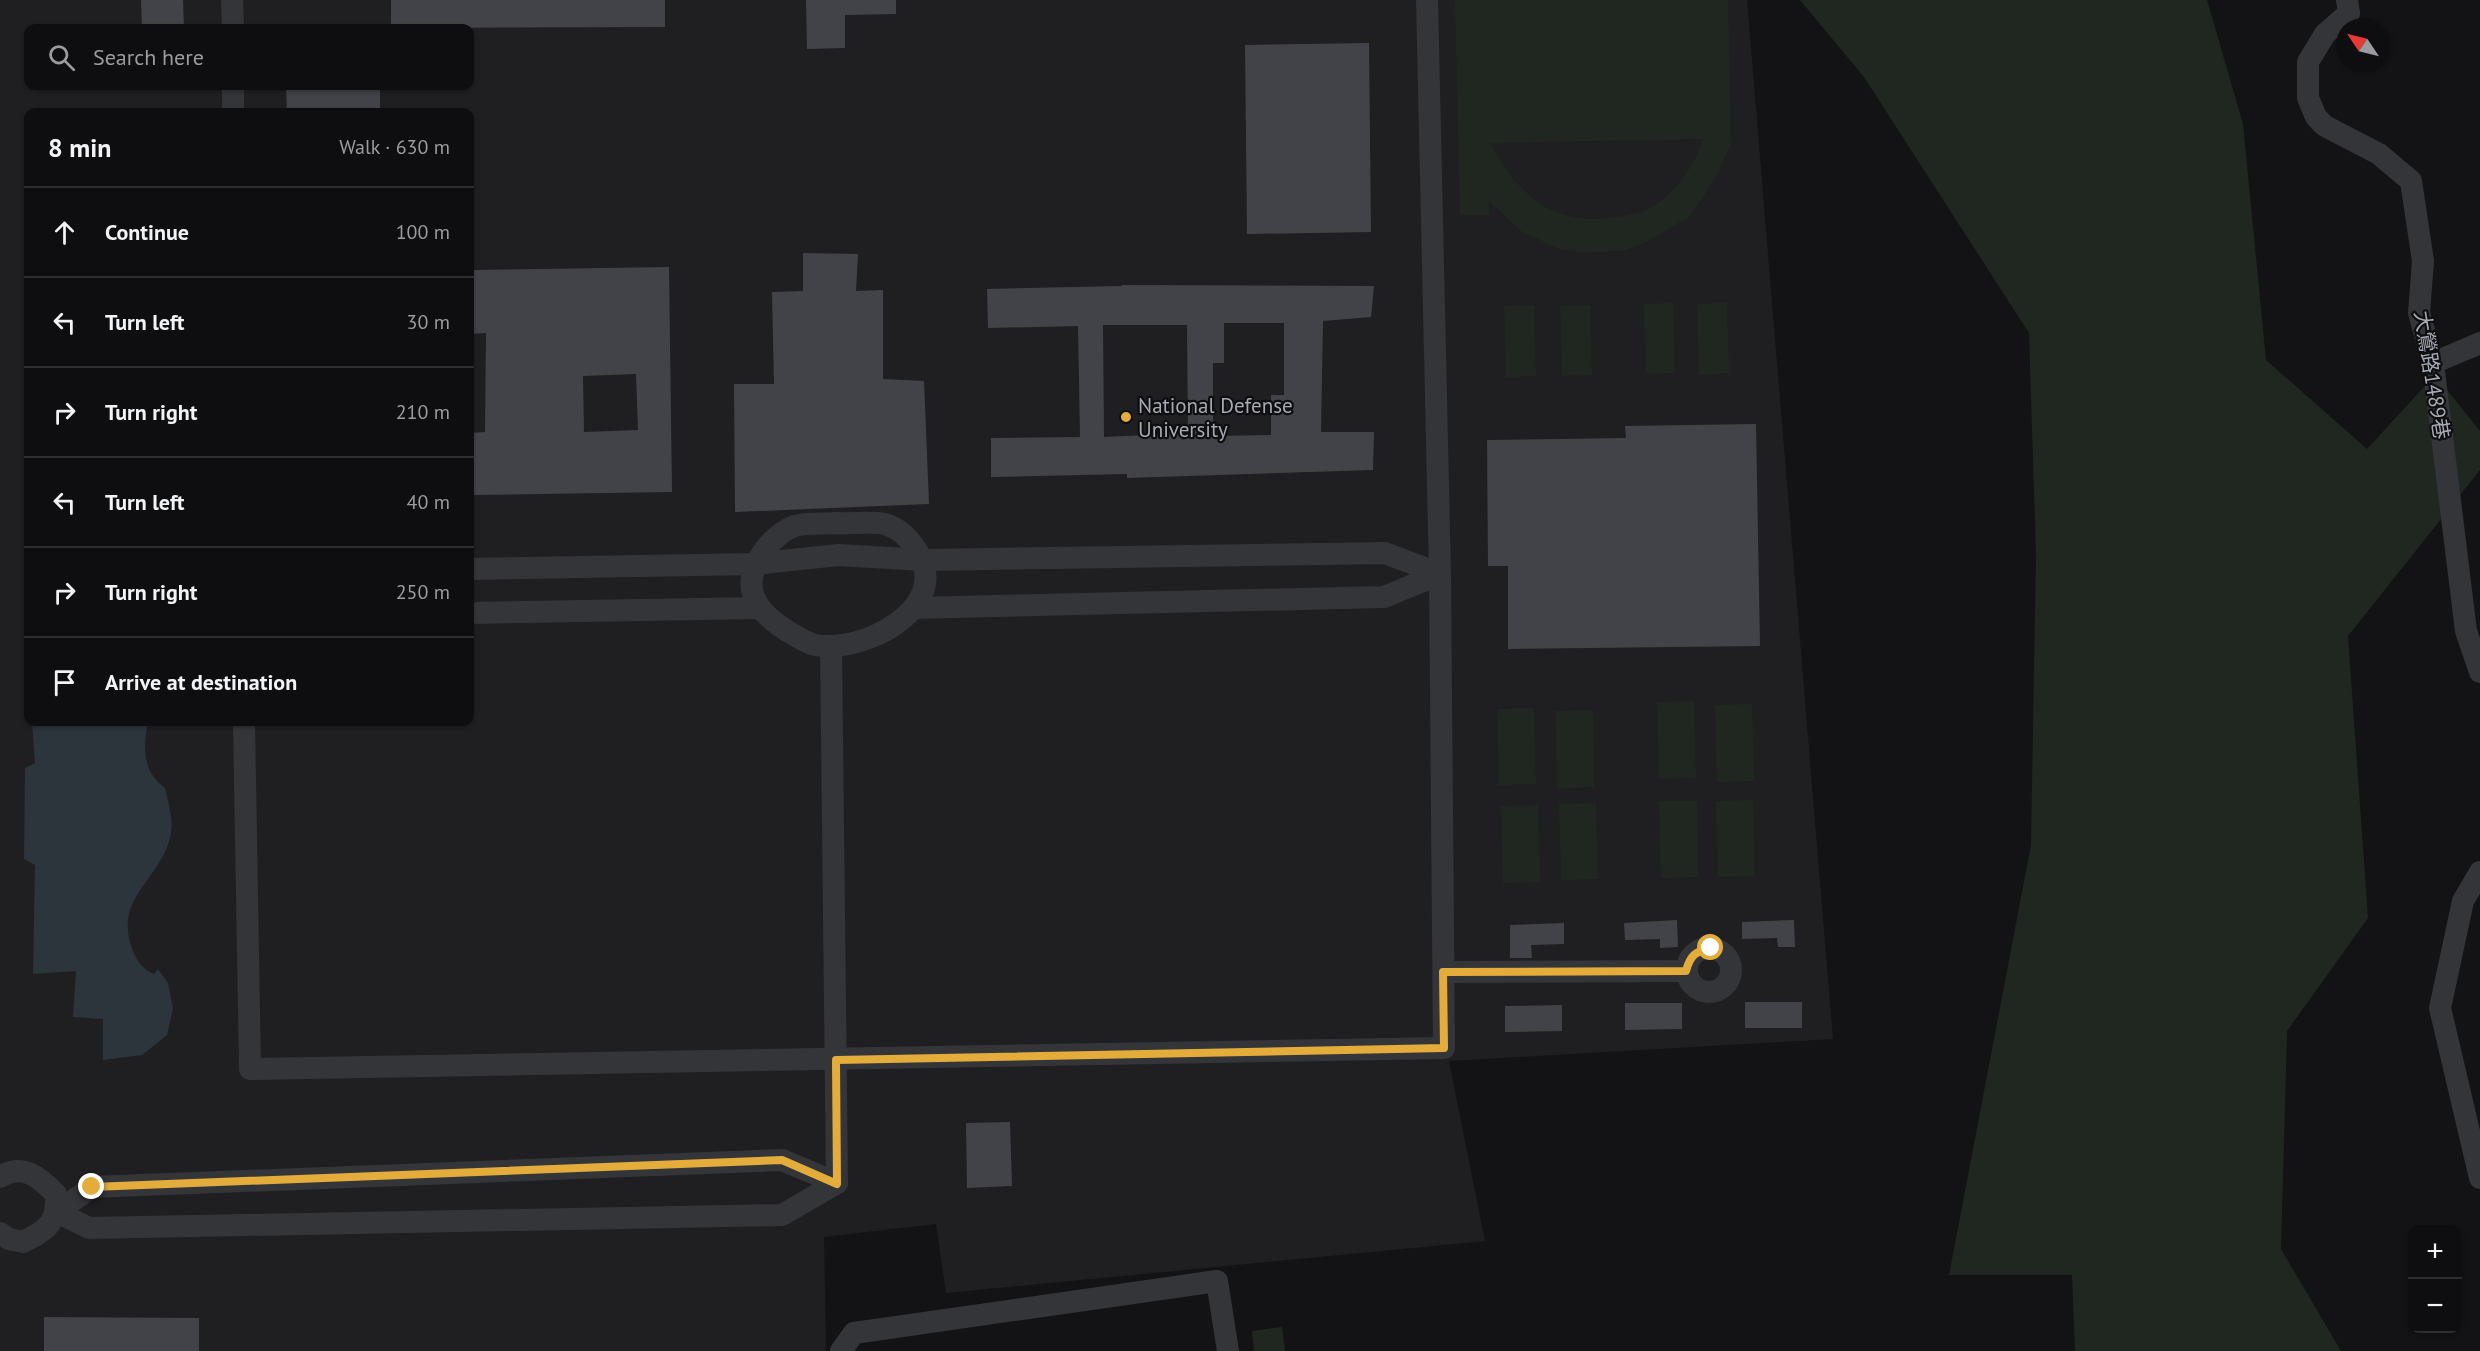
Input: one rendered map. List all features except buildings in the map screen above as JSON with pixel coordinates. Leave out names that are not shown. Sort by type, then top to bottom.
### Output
[{"type":"street","points":[[232,0],[232,24]]},
{"type":"street","points":[[244,726],[250,1069],[1444,1048],[1440,574],[1427,0]]},
{"type":"street","name":"大鶯路1489巷","points":[[2347,0],[2349,13],[2325,34],[2308,62],[2308,98],[2316,117],[2325,126],[2379,154],[2411,181],[2423,261],[2420,313],[2433,363],[2466,631],[2480,672]]},
{"type":"street","points":[[233,90],[233,108]]},
{"type":"street","points":[[2433,363],[2480,343]]},
{"type":"street","points":[[885,524],[906,535],[924,560],[926,584],[914,608],[894,627],[865,642],[831,646],[807,644],[771,622],[759,608],[750,586],[754,564],[772,540],[797,525],[885,524]]},
{"type":"street","points":[[474,569],[754,564],[838,555],[924,560],[1385,553],[1440,574]]},
{"type":"street","points":[[914,608],[1384,597],[1440,574]]},
{"type":"street","points":[[474,613],[759,608]]},
{"type":"street","points":[[831,646],[837,1184]]},
{"type":"street","points":[[2480,872],[2463,901],[2440,1008],[2480,1178]]},
{"type":"street","points":[[1443,972],[1686,971]]},
{"type":"street","points":[[0,1233],[9,1239],[23,1242],[50,1225],[57,1212],[92,1187],[782,1160],[837,1184]]},
{"type":"street","points":[[0,1177],[15,1170],[30,1173],[56,1194],[57,1212]]},
{"type":"street","points":[[57,1212],[88,1228],[782,1215],[837,1184]]},
{"type":"street","points":[[841,1351],[854,1333],[1217,1281],[1228,1351]]},
{"type":"shaded area","name":"National Defense University","points":[[0,0],[1747,0],[1833,1039],[1449,1061],[1485,1241],[946,1293],[936,1224],[824,1237],[826,1351],[0,1351]]},
{"type":"shaded area","points":[[1455,0],[1728,0],[1731,143],[1718,173],[1687,218],[1643,244],[1621,251],[1582,252],[1559,249],[1521,231],[1489,201],[1489,215],[1460,215]],"holes":[[[1703,139],[1683,178],[1660,202],[1651,208],[1621,217],[1595,219],[1559,213],[1536,201],[1516,181],[1490,143]]]},
{"type":"shaded area","points":[[1800,0],[2207,0],[2243,124],[2266,360],[2367,449],[2435,375],[2480,431],[2480,470],[2348,636],[2368,918],[2287,1031],[2281,1249],[2341,1351],[2075,1351],[2072,1275],[1949,1275],[2031,845],[2036,554],[2029,333],[1864,77]]},
{"type":"shaded area","points":[[1673,303],[1675,373],[1646,374],[1644,304]]},
{"type":"shaded area","points":[[1727,303],[1729,373],[1699,375],[1697,304]]},
{"type":"shaded area","points":[[1534,305],[1536,376],[1506,377],[1504,306]]},
{"type":"shaded area","points":[[1590,305],[1592,375],[1562,376],[1560,306]]},
{"type":"shaded area","points":[[1694,701],[1696,778],[1659,779],[1657,702]]},
{"type":"shaded area","points":[[1752,704],[1754,781],[1717,782],[1715,705]]},
{"type":"shaded area","points":[[1534,708],[1536,784],[1499,785],[1497,709]]},
{"type":"shaded area","points":[[1593,710],[1594,787],[1557,788],[1556,711]]},
{"type":"shaded area","points":[[32,726],[147,726],[145,750],[148,767],[157,781],[165,788],[171,832],[164,853],[133,904],[128,917],[128,933],[133,951],[141,965],[154,974],[158,969],[168,983],[173,1009],[167,1035],[142,1055],[103,1060],[103,1019],[73,1017],[76,971],[33,974],[35,865],[24,859],[25,768],[35,763]]},
{"type":"shaded area","points":[[1753,800],[1755,876],[1718,877],[1716,801]]},
{"type":"shaded area","points":[[1659,801],[1697,801],[1698,877],[1661,878]]},
{"type":"shaded area","points":[[1596,803],[1598,879],[1561,880],[1559,804]]},
{"type":"shaded area","points":[[1538,805],[1540,882],[1503,883],[1501,806]]},
{"type":"shaded area","points":[[1282,1327],[1285,1351],[1254,1351],[1252,1331]]},
{"type":"place","name":"National Defense University","points":[[1126,417]]},
{"type":"route","points":[[92,1187],[782,1160],[837,1184],[836,1060],[1444,1048],[1443,972],[1686,971],[1689,959],[1698,950],[1711,948]]}]
